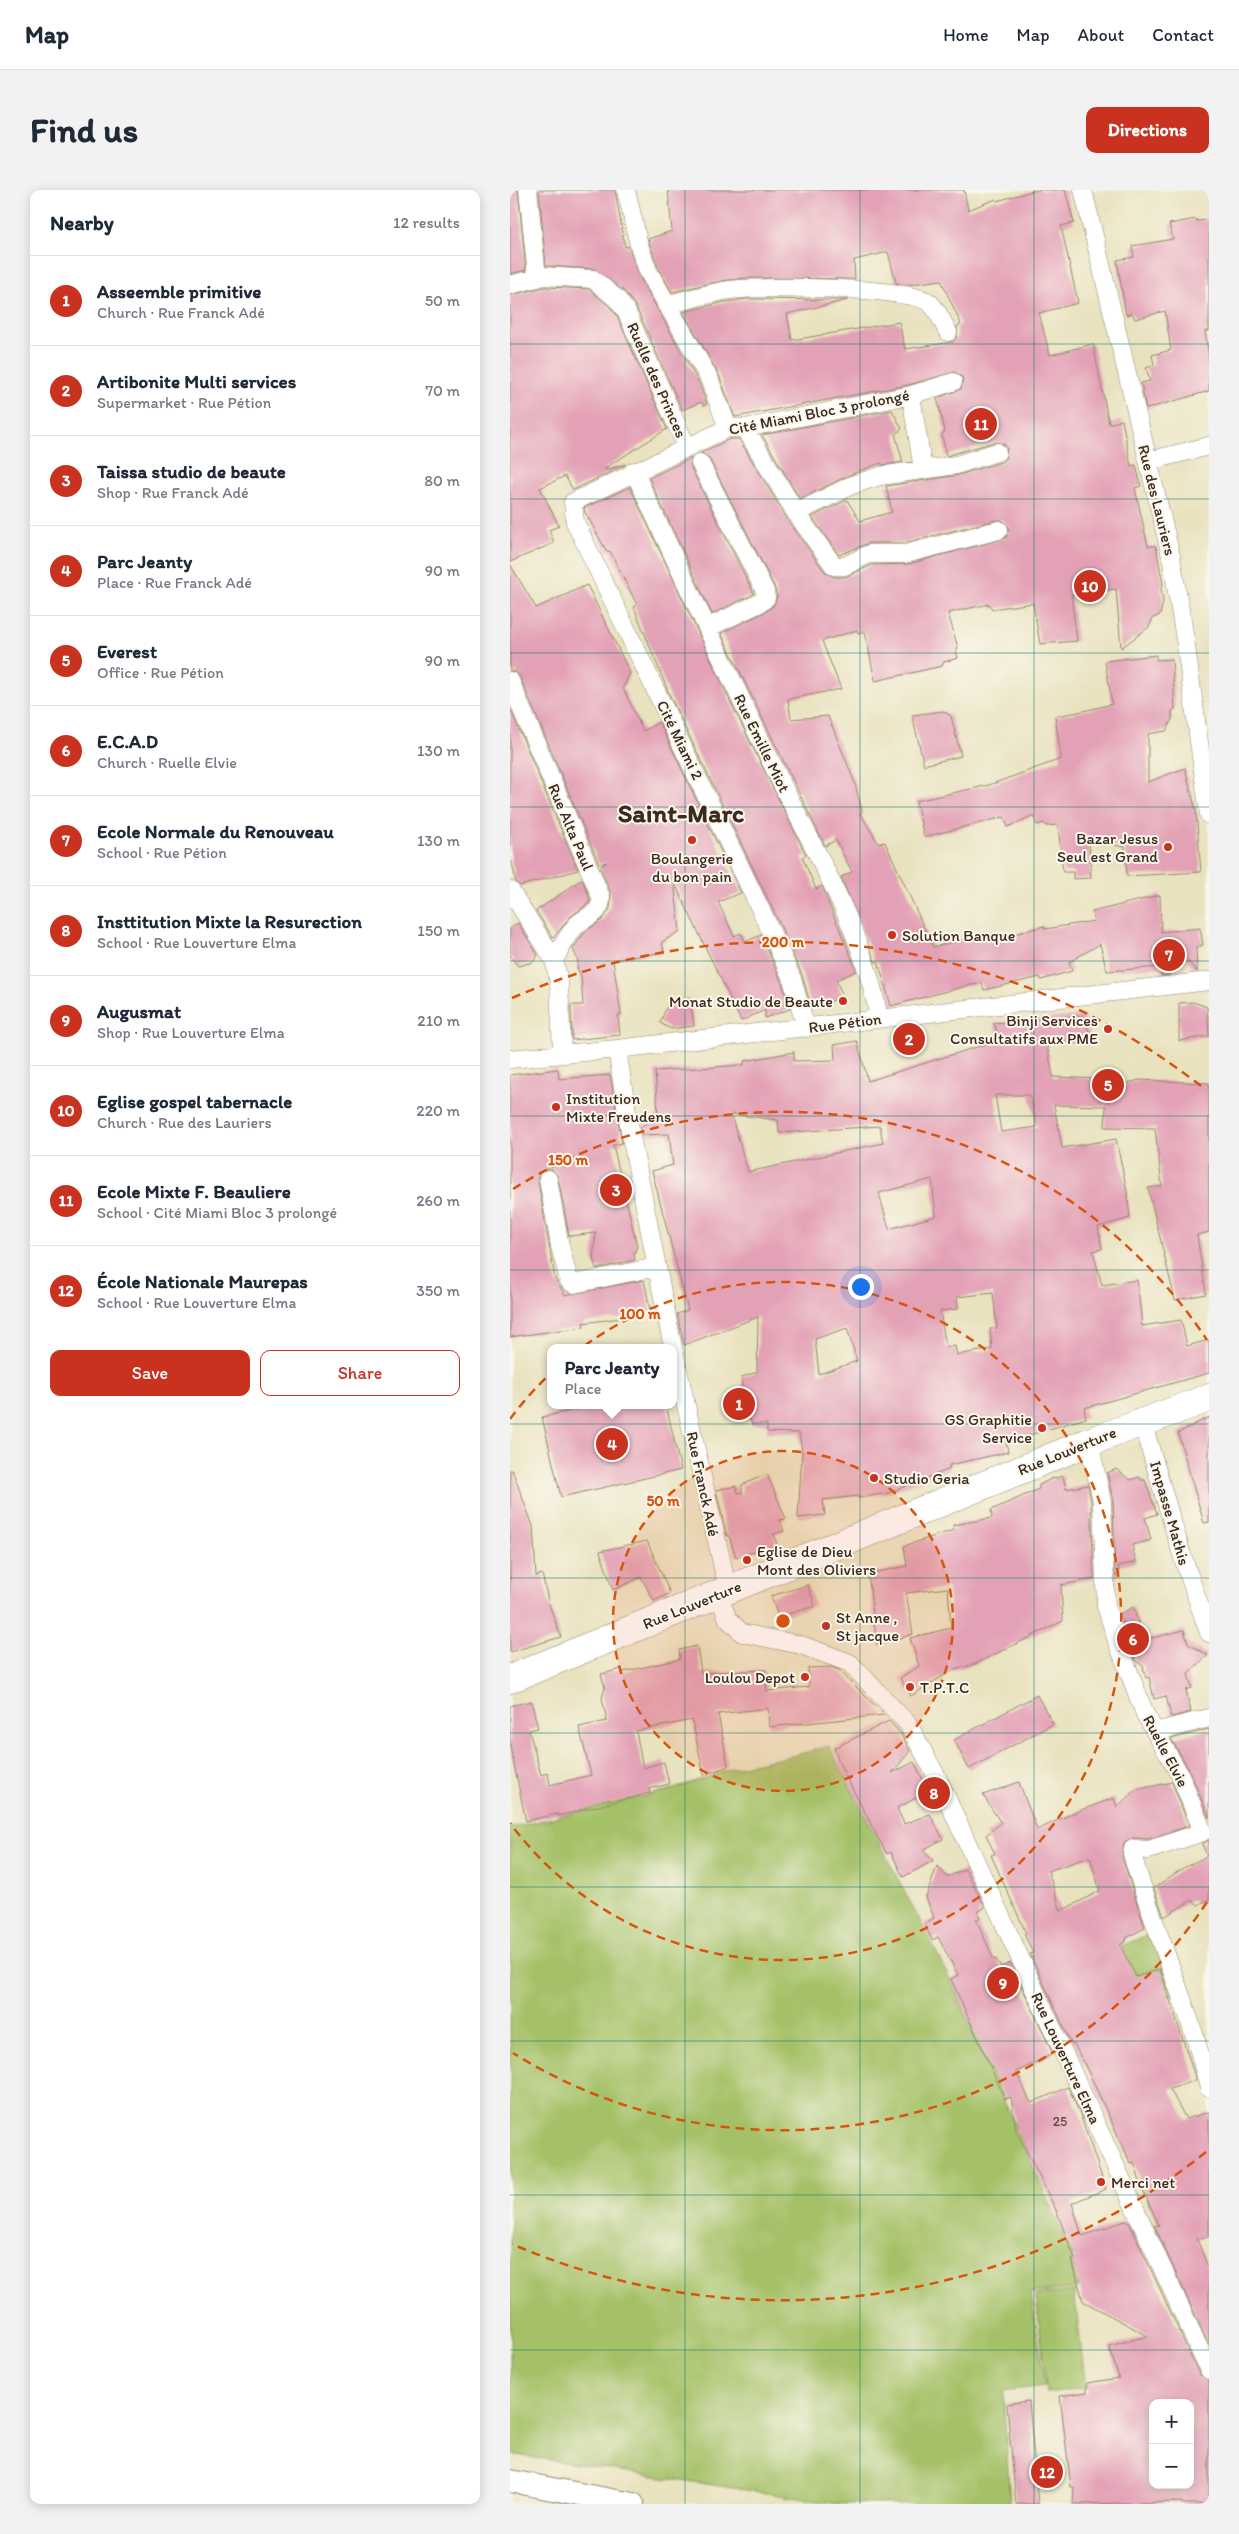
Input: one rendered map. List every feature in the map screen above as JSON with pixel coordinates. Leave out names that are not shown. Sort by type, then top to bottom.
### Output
[{"type":"main road","name":"Rue Louverture","points":[[510,1679],[722,1580],[1142,1421],[1209,1398]]},
{"type":"street","points":[[528,190],[538,277]]},
{"type":"street","points":[[626,190],[648,271],[666,305],[737,428],[829,561],[838,567],[868,554],[905,554],[999,530]]},
{"type":"street","name":"Rue des Lauriers","points":[[1083,190],[1171,556],[1185,639],[1209,815]]},
{"type":"street","name":"Ruelle des Princes","points":[[510,285],[538,277],[594,279],[617,299],[626,311],[686,448],[634,471],[574,502],[573,510]]},
{"type":"street","points":[[666,305],[728,290],[770,287],[822,288],[914,296],[929,302],[948,332]]},
{"type":"street","name":"Cité Miami Bloc 3 prolongé","points":[[686,448],[737,428],[911,395],[953,382]]},
{"type":"street","points":[[911,395],[923,470]]},
{"type":"street","points":[[1148,461],[1209,446]]},
{"type":"street","points":[[796,513],[822,499],[871,479],[956,465],[997,452]]},
{"type":"street","points":[[700,463],[766,590],[766,598],[762,602],[707,628]]},
{"type":"street","name":"Rue Emille Miot","points":[[634,471],[707,628],[856,936],[874,990],[879,1019]]},
{"type":"street","name":"Cité Miami 2","points":[[573,510],[574,522],[768,925],[792,979],[806,1028]]},
{"type":"street","name":"Rue Alta Paul","points":[[510,681],[601,897],[601,906],[598,911],[575,927],[554,960]]},
{"type":"street","points":[[510,890],[554,960],[559,982],[562,1053]]},
{"type":"street","name":"Rue Pétion","points":[[510,1058],[617,1049],[1209,981]]},
{"type":"street","name":"Rue Franck Adé","points":[[617,1049],[656,1267],[672,1344]]},
{"type":"street","points":[[548,1179],[560,1246],[570,1281],[574,1284],[656,1267]]},
{"type":"street","name":"Rue Franck Adé","points":[[677,1367],[722,1580]]},
{"type":"street","name":"Impasse Mathis","points":[[1142,1421],[1189,1578],[1209,1632]]},
{"type":"street","name":"Ruelle Elvie","points":[[1089,1442],[1102,1501],[1106,1606],[1117,1641],[1155,1732],[1180,1775],[1203,1832],[1149,1850],[1133,1849],[1132,1854],[1145,1898],[1183,1998],[1209,2088]]},
{"type":"street","name":"Rue Louverture Elma","points":[[722,1580],[728,1619],[742,1633],[801,1645],[850,1664],[891,1705],[919,1742],[941,1786],[1209,2370]]},
{"type":"street","points":[[1155,1732],[1209,1718]]},
{"type":"street","points":[[510,2480],[575,2498],[633,2504]]},
{"type":"green space","points":[[829,1746],[950,1979],[1073,2257],[1071,2260],[1078,2288],[1031,2293],[1045,2386],[1003,2391],[1010,2504],[838,2504],[510,2454],[510,1828],[674,1789],[733,1768]]},
{"type":"green space","points":[[1152,1933],[1173,1995],[1140,2009],[1119,1947]]},
{"type":"green space","points":[[1074,2291],[1086,2388],[1047,2393],[1036,2295]]},
{"type":"building","points":[[510,190],[518,190],[526,270],[510,274]]},
{"type":"building","points":[[539,190],[615,190],[625,247],[628,246],[639,276],[699,383],[707,404],[704,406],[701,402],[682,410],[636,307],[624,291],[594,269],[546,266]]},
{"type":"building","points":[[668,190],[964,190],[968,210],[996,199],[997,201],[1036,190],[1065,190],[1074,223],[1061,226],[1078,303],[1039,313],[1050,355],[1093,344],[1109,424],[1122,420],[1131,466],[1136,465],[1141,486],[1135,488],[1148,546],[1156,546],[1163,585],[1161,588],[1163,602],[1160,615],[1153,618],[1149,627],[1121,648],[1116,589],[1071,595],[1077,641],[1040,644],[1033,603],[992,609],[989,604],[948,613],[958,648],[956,651],[958,658],[944,662],[942,666],[875,681],[865,632],[858,633],[857,630],[822,641],[841,689],[788,699],[791,719],[828,716],[855,783],[862,812],[860,813],[878,843],[885,842],[933,947],[983,935],[984,938],[998,935],[999,938],[1044,926],[1045,929],[1094,921],[1092,912],[1160,895],[1161,932],[1200,928],[1203,945],[1196,947],[1197,972],[1184,956],[1169,975],[1161,976],[1161,967],[1107,971],[1100,944],[1069,962],[1072,971],[1041,980],[1040,977],[984,990],[982,983],[966,986],[891,1006],[878,961],[875,962],[841,877],[852,872],[836,840],[825,846],[721,633],[767,611],[774,605],[777,596],[774,586],[709,458],[701,453],[730,439],[739,439],[787,519],[825,572],[834,577],[845,577],[872,565],[908,564],[1006,538],[1009,527],[1002,520],[996,520],[904,543],[869,543],[839,555],[812,517],[847,500],[860,521],[892,512],[886,486],[959,475],[1001,462],[1005,459],[1007,449],[1004,444],[994,442],[946,456],[942,435],[945,431],[937,398],[961,389],[963,378],[955,372],[908,385],[735,417],[718,373],[683,312],[724,302],[747,299],[848,300],[787,314],[792,340],[899,322],[905,349],[953,342],[957,337],[957,327],[961,324],[941,280],[906,285],[896,283],[888,252],[854,260],[855,279],[746,278],[720,281],[672,292],[658,267],[648,239],[672,231]]},
{"type":"building","points":[[1196,219],[1197,221],[1209,220],[1209,331],[1205,331],[1209,357],[1209,391],[1146,409],[1141,383],[1150,381],[1146,368],[1154,365],[1152,355],[1171,350],[1165,311],[1135,319],[1132,313],[1126,315],[1117,260],[1134,257],[1132,246],[1173,239],[1169,224]]},
{"type":"building","points":[[545,287],[589,289],[609,306],[617,316],[667,429],[605,468],[606,470],[625,465],[573,490],[565,476],[540,488],[559,526],[549,530],[554,543],[510,562],[510,295]]},
{"type":"building","points":[[892,410],[902,429],[895,434],[903,462],[882,465],[881,463],[849,475],[800,499],[762,435]]},
{"type":"building","points":[[691,458],[691,468],[754,594],[712,614],[649,478]]},
{"type":"building","points":[[630,487],[732,705],[806,855],[802,857],[816,889],[822,886],[852,959],[856,971],[836,980],[843,996],[816,1008],[813,1002],[810,1003],[802,975],[778,920],[669,694],[634,607],[637,605],[610,551],[607,552],[585,512],[584,508]]},
{"type":"building","points":[[510,564],[536,608],[587,585],[630,673],[623,688],[643,731],[659,722],[741,893],[718,902],[734,936],[741,933],[745,942],[761,935],[782,983],[790,1009],[765,1018],[765,1010],[741,1021],[674,882],[680,931],[662,942],[664,952],[613,960],[621,1015],[618,1015],[620,1035],[572,1040],[571,1005],[583,1005],[581,976],[577,968],[578,961],[573,949],[585,932],[603,919],[610,908],[611,893],[600,867],[607,862],[599,864],[520,677],[516,672],[510,671]]},
{"type":"building","points":[[1156,655],[1156,660],[1172,659],[1175,709],[1172,711],[1172,719],[1166,731],[1148,734],[1148,782],[1185,768],[1196,811],[1201,872],[1127,876],[1125,847],[1089,841],[1091,878],[1073,879],[1073,872],[1063,872],[1058,825],[1046,826],[1044,823],[1037,825],[1034,815],[1008,827],[1004,817],[924,837],[916,801],[989,785],[1061,759],[1055,716],[1112,704],[1105,661]]},
{"type":"building","points":[[510,708],[578,870],[520,886],[516,882],[510,853]]},
{"type":"building","points":[[943,711],[951,716],[961,756],[924,765],[912,715]]},
{"type":"building","points":[[582,879],[590,899],[589,903],[570,917],[553,938],[536,911]]},
{"type":"building","points":[[518,923],[538,955],[533,962],[518,966],[510,956],[510,929]]},
{"type":"building","points":[[690,999],[694,1026],[671,1029],[660,1023],[669,1001]]},
{"type":"building","points":[[1193,1002],[1207,1007],[1209,1036],[1179,1041],[1179,1003]]},
{"type":"building","points":[[1084,1015],[1093,1045],[1046,1039],[1053,1077],[1102,1079],[1105,1089],[1139,1080],[1209,1083],[1209,1232],[1197,1235],[1206,1294],[1175,1300],[1148,1188],[1162,1186],[1155,1128],[1105,1127],[1106,1106],[1054,1105],[1062,1148],[1116,1139],[1127,1191],[1130,1218],[1098,1227],[1102,1249],[1093,1251],[1102,1285],[1137,1280],[1142,1326],[1181,1320],[1187,1346],[1209,1340],[1209,1373],[1084,1408],[1086,1418],[1026,1436],[1026,1440],[1006,1442],[1008,1452],[949,1465],[950,1469],[888,1493],[858,1498],[858,1496],[823,1500],[825,1515],[798,1518],[802,1451],[799,1433],[767,1432],[767,1424],[752,1424],[750,1419],[742,1419],[742,1377],[757,1372],[758,1317],[684,1345],[677,1314],[688,1310],[652,1171],[673,1165],[669,1134],[642,1135],[640,1128],[658,1114],[655,1071],[744,1065],[744,1061],[794,1052],[794,1061],[835,1060],[834,1045],[857,1041],[868,1081],[999,1040],[994,1023]],"holes":[[[995,1095],[1030,1095],[1037,1127],[1001,1132]],[[731,1114],[778,1120],[779,1133],[880,1126],[883,1143],[748,1172]],[[932,1179],[936,1216],[889,1229],[879,1193]],[[993,1293],[997,1328],[990,1329],[992,1349],[957,1355],[955,1346],[946,1347],[940,1311],[958,1309],[957,1297]],[[847,1328],[857,1361],[819,1374],[815,1339]]]},
{"type":"building","points":[[558,1069],[559,1079],[610,1075],[622,1143],[613,1145],[637,1246],[634,1254],[635,1260],[596,1269],[593,1258],[596,1233],[569,1236],[558,1177],[552,1169],[546,1169],[538,1175],[538,1181],[555,1279],[565,1295],[644,1280],[651,1314],[583,1323],[584,1327],[510,1337],[510,1075]]},
{"type":"building","points":[[579,1409],[667,1409],[681,1470],[561,1497],[542,1417]]},
{"type":"building","points":[[1209,1417],[1209,1522],[1204,1523],[1178,1433]]},
{"type":"building","points":[[1116,1469],[1130,1480],[1140,1477],[1141,1480],[1145,1480],[1157,1514],[1145,1518],[1151,1540],[1132,1545],[1136,1562],[1118,1566],[1120,1575],[1115,1576],[1113,1500],[1107,1473]]},
{"type":"building","points":[[510,1470],[512,1470],[533,1526],[536,1576],[542,1574],[549,1604],[561,1637],[510,1652]]},
{"type":"building","points":[[767,1474],[786,1519],[780,1520],[784,1531],[774,1534],[777,1545],[736,1557],[729,1536],[727,1536],[716,1490],[736,1486],[738,1493],[742,1493],[742,1485]]},
{"type":"building","points":[[1063,1476],[1066,1489],[1088,1485],[1091,1502],[1094,1579],[1061,1585],[1063,1621],[975,1664],[951,1671],[911,1696],[900,1678],[919,1666],[910,1638],[951,1628],[948,1588],[906,1593],[913,1634],[877,1645],[868,1574],[907,1566],[904,1546],[954,1530],[953,1525],[992,1518],[991,1510],[1039,1489],[1039,1485],[1051,1479]]},
{"type":"building","points":[[647,1541],[670,1593],[654,1601],[641,1577],[613,1590],[600,1551]]},
{"type":"building","points":[[808,1585],[815,1606],[778,1617],[771,1596]]},
{"type":"building","points":[[1133,1607],[1144,1640],[1184,1630],[1188,1644],[1208,1655],[1188,1674],[1192,1688],[1186,1690],[1191,1712],[1171,1717],[1166,1696],[1154,1699],[1149,1677],[1146,1678],[1143,1666],[1136,1661],[1120,1614]]},
{"type":"building","points":[[697,1646],[701,1673],[765,1670],[767,1691],[809,1687],[808,1668],[831,1667],[839,1670],[884,1715],[769,1727],[768,1708],[718,1714],[728,1766],[704,1775],[692,1720],[636,1731],[643,1768],[664,1762],[669,1784],[649,1789],[650,1793],[558,1816],[557,1814],[526,1821],[510,1746],[510,1706],[531,1701],[538,1728],[529,1730],[541,1775],[548,1773],[550,1785],[591,1775],[579,1727],[607,1721],[602,1698],[605,1688],[601,1674],[622,1669],[623,1672],[680,1659],[679,1650]]},
{"type":"building","points":[[1037,1695],[1053,1724],[969,1769],[954,1740]]},
{"type":"building","points":[[889,1721],[901,1734],[910,1751],[892,1773],[914,1762],[929,1791],[897,1808],[904,1824],[930,1814],[943,1839],[923,1850],[933,1861],[903,1877],[891,1852],[887,1854],[875,1832],[841,1767],[834,1748]]},
{"type":"building","points":[[1209,1729],[1209,1818],[1190,1771],[1171,1739]]},
{"type":"building","points":[[1019,1782],[1037,1830],[1073,1813],[1114,1798],[1117,1807],[1135,1790],[1172,1782],[1189,1826],[1148,1839],[1133,1838],[1124,1843],[1122,1857],[1145,1928],[1126,1938],[1126,1941],[1120,1945],[1136,1977],[1160,1969],[1196,2080],[1170,2089],[1186,2119],[1209,2112],[1209,2236],[1197,2239],[1209,2270],[1209,2345],[1154,2225],[1159,2226],[1142,2188],[1134,2163],[1131,2164],[1090,2075],[1074,2044],[1072,2045],[1030,1954],[1033,1953],[1024,1934],[1026,1933],[991,1855],[995,1854],[986,1835],[1001,1823],[983,1795]],"holes":[[[1090,1857],[1100,1891],[1061,1911],[1048,1871]]]},
{"type":"building","points":[[1209,1840],[1209,1899],[1198,1905],[1192,1900],[1164,1917],[1154,1888],[1183,1868],[1207,1856],[1202,1844]]},
{"type":"building","points":[[937,1866],[947,1877],[965,1869],[985,1907],[978,1912],[980,1918],[976,1919],[994,1960],[996,1959],[1001,1967],[1011,1963],[1053,2054],[1016,2072],[1031,2103],[1068,2087],[1080,2114],[1106,2189],[1072,2203],[1082,2236],[1125,2221],[1129,2222],[1199,2374],[1209,2380],[1209,2504],[1182,2504],[1182,2502],[1073,2504],[1074,2487],[1071,2487],[1060,2396],[1087,2392],[1087,2383],[1119,2378],[1109,2346],[1148,2336],[1083,2301],[1072,2260],[1075,2259],[1056,2210],[1016,2130],[1011,2097],[1005,2099],[951,1979],[958,1975],[938,1937],[932,1940],[924,1924],[934,1918],[926,1897]]},
{"type":"building","points":[[1029,2401],[1038,2504],[1016,2504],[1007,2404]]},
{"type":"place","name":"Ecole Mixte F. Beauliere","points":[[981,424]]},
{"type":"place","name":"Eglise gospel tabernacle","points":[[1090,586]]},
{"type":"place","name":"Boulangerie du bon pain","points":[[692,840]]},
{"type":"place","name":"Bazar Jesus Seul est Grand","points":[[1168,847]]},
{"type":"place","name":"Solution Banque","points":[[892,935]]},
{"type":"place","name":"Ecole Normale du Renouveau","points":[[1169,955]]},
{"type":"place","name":"Monat Studio de Beaute","points":[[843,1001]]},
{"type":"place","name":"Binji Services Consultatifs aux PME","points":[[1108,1029]]},
{"type":"place","name":"Artibonite Multi services","points":[[909,1039]]},
{"type":"place","name":"Everest","points":[[1108,1085]]},
{"type":"place","name":"Institution Mixte Freudens","points":[[556,1107]]},
{"type":"place","name":"Taissa studio de beaute","points":[[616,1190]]},
{"type":"place","name":"Asseemble primitive","points":[[739,1404]]},
{"type":"place","name":"GS Graphitie Service","points":[[1042,1428]]},
{"type":"place","name":"Parc Jeanty","points":[[612,1444]]},
{"type":"place","name":"Studio Geria","points":[[874,1478]]},
{"type":"place","name":"Eglise de Dieu Mont des Oliviers","points":[[747,1560]]},
{"type":"place","name":"St Anne , St jacque","points":[[826,1626]]},
{"type":"place","name":"E.C.A.D","points":[[1133,1639]]},
{"type":"place","name":"Loulou Depot","points":[[805,1677]]},
{"type":"place","name":"T.P.T.C","points":[[910,1687]]},
{"type":"place","name":"Insttitution Mixte la Resurection","points":[[934,1793]]},
{"type":"place","name":"Augusmat","points":[[1003,1983]]},
{"type":"place","name":"Merci net","points":[[1101,2182]]},
{"type":"place","name":"École Nationale Maurepas","points":[[1047,2472]]},
{"type":"district","name":"Saint-Marc","points":[[681,813]]}]
